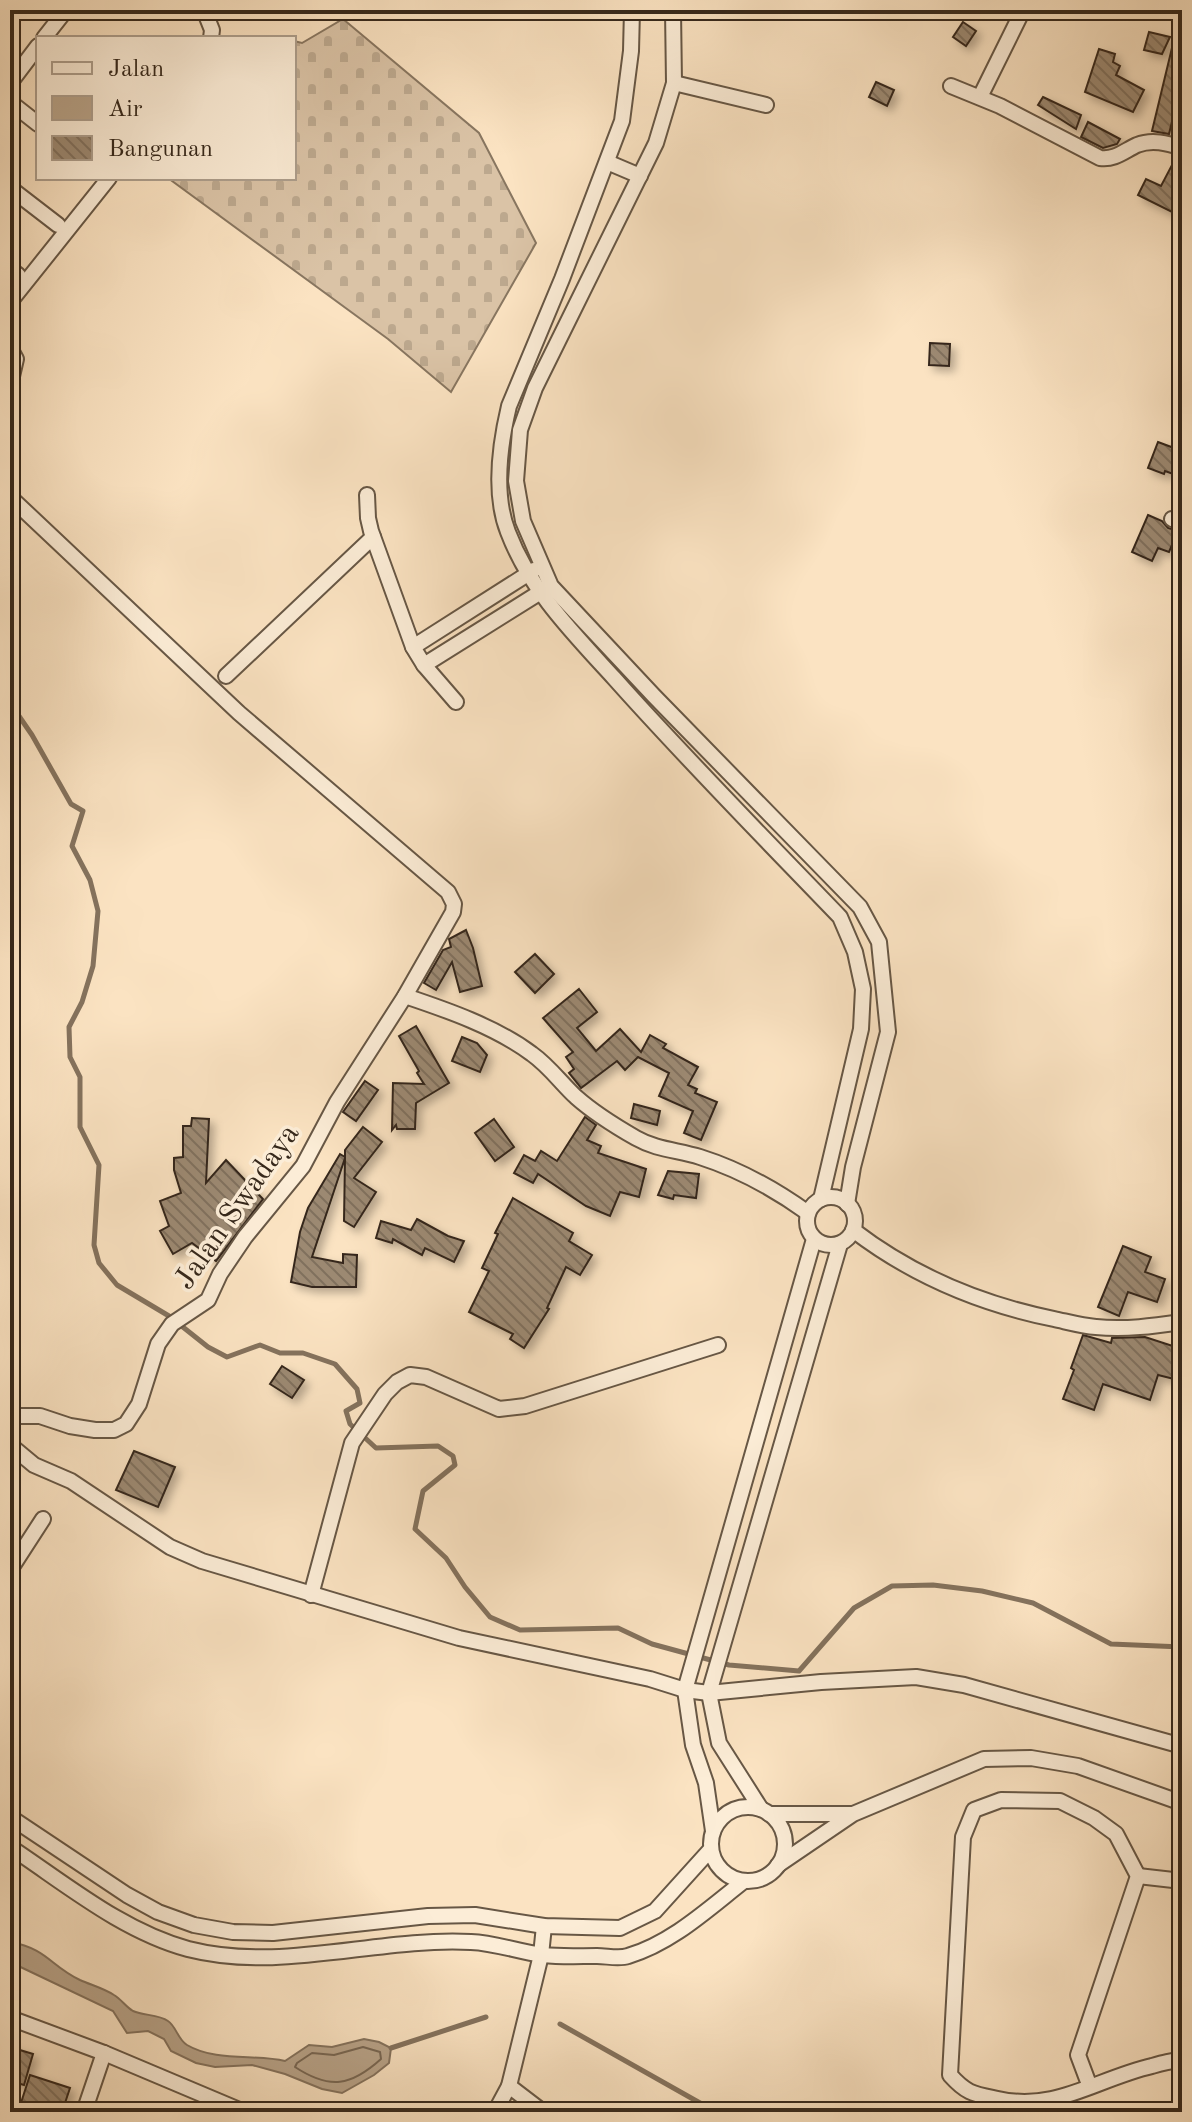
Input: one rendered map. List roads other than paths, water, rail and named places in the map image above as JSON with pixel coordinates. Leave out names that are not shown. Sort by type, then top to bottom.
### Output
[{"type":"street","points":[[46,36],[66,10]]},
{"type":"street","points":[[204,10],[211,36]]},
{"type":"street","points":[[632,10],[631,51],[622,121],[503,428],[499,481],[506,529],[527,575],[654,696],[860,907],[879,942],[888,1032],[853,1167],[847,1204]]},
{"type":"street","points":[[673,10],[674,83],[656,143],[535,388],[520,430],[516,481],[523,521],[540,565],[545,589],[641,709],[840,917],[855,952],[863,989],[861,1029],[821,1199],[808,1213],[807,1222],[814,1239],[822,1244],[840,1244]]},
{"type":"street","points":[[980,97],[1021,14]]},
{"type":"street","points":[[10,83],[36,49]]},
{"type":"street","points":[[674,83],[766,105]]},
{"type":"street","points":[[951,86],[980,97],[1100,158],[1116,156],[1147,142],[1182,148]]},
{"type":"street","points":[[10,102],[36,122]]},
{"type":"street","points":[[607,162],[640,176]]},
{"type":"street","points":[[10,302],[107,180]]},
{"type":"street","points":[[10,188],[58,225]]},
{"type":"street","points":[[10,348],[16,359],[10,385]]},
{"type":"street","points":[[367,495],[373,537],[413,647],[424,665],[456,702]]},
{"type":"street","name":"Jalan Swadaya","points":[[10,497],[239,713],[448,892],[453,900],[453,912],[405,996],[337,1102],[303,1166],[245,1237],[220,1274],[208,1300],[172,1324],[158,1344],[139,1404],[126,1424],[114,1430],[95,1430],[40,1416],[10,1416]]},
{"type":"street","points":[[226,676],[373,537]]},
{"type":"street","points":[[413,647],[540,565]]},
{"type":"street","points":[[424,665],[545,589]]},
{"type":"street","points":[[405,996],[453,1014],[520,1046],[541,1061],[579,1099],[638,1139],[663,1149],[709,1160],[785,1197],[808,1213]]},
{"type":"street","points":[[778,1865],[785,1847],[781,1828],[765,1811],[719,1743],[709,1693],[840,1244],[853,1230],[853,1211],[847,1204],[830,1197],[821,1199]]},
{"type":"street","points":[[853,1230],[880,1251],[933,1280],[963,1294],[1015,1311],[1095,1327],[1153,1327],[1182,1322]]},
{"type":"street","points":[[814,1239],[685,1690],[693,1745],[706,1783],[713,1831],[711,1849],[719,1867],[735,1879],[763,1878],[853,1814],[984,1759],[1031,1758],[1078,1766],[1182,1803]]},
{"type":"street","points":[[311,1595],[352,1443],[385,1394],[397,1382],[410,1375],[426,1377],[499,1409],[525,1406],[718,1345]]},
{"type":"street","points":[[10,1445],[34,1465],[71,1481],[182,1553],[459,1638],[709,1693],[916,1677],[964,1685],[1182,1746]]},
{"type":"street","points":[[10,1570],[43,1519]]},
{"type":"street","points":[[1090,2087],[1078,2055],[1138,1876],[1116,1834],[1094,1818],[1060,1801],[1001,1800],[974,1810],[963,1837],[950,2075],[965,2092],[1016,2103],[1050,2102],[1090,2087],[1128,2071],[1182,2061]]},
{"type":"street","points":[[713,1831],[724,1816],[741,1807],[765,1811],[853,1814]]},
{"type":"street","points":[[10,1817],[127,1895],[158,1912],[194,1925],[233,1932],[273,1933],[428,1916],[475,1915],[544,1926],[620,1928],[655,1911],[711,1849]]},
{"type":"street","points":[[10,1847],[149,1936],[225,1957],[266,1958],[427,1943],[472,1942],[512,1947],[541,1955],[625,1957],[670,1938],[744,1881]]},
{"type":"street","points":[[1138,1876],[1182,1881]]},
{"type":"street","points":[[495,2112],[509,2086],[541,1955],[544,1926]]},
{"type":"street","points":[[10,2018],[104,2053],[235,2110]]},
{"type":"street","points":[[84,2112],[104,2053]]},
{"type":"street","points":[[509,2086],[543,2112]]},
{"type":"water","points":[[10,1942],[41,1953],[80,1980],[114,1995],[133,2011],[168,2021],[184,2043],[210,2054],[285,2061],[309,2045],[332,2047],[364,2039],[391,2048],[389,2063],[342,2093],[252,2065],[215,2067],[196,2063],[171,2051],[164,2039],[148,2031],[127,2033],[113,2011],[10,1962]]},
{"type":"waterway","points":[[10,703],[71,804],[83,811],[72,846],[90,880],[98,911],[93,966],[82,1002],[69,1027],[70,1057],[80,1077],[80,1127],[99,1165],[94,1245],[99,1263],[117,1285],[169,1316],[208,1347],[227,1357],[260,1345],[280,1353],[303,1353],[335,1364],[357,1389],[360,1403],[346,1411],[350,1424],[376,1448],[438,1446],[453,1456],[455,1465],[423,1491],[415,1529],[446,1558],[490,1617],[520,1630],[618,1628],[652,1644],[729,1665],[799,1671],[854,1608],[892,1586],[933,1585],[982,1591],[1033,1603],[1111,1644],[1182,1647]]},
{"type":"waterway","points":[[391,2048],[486,2017]]},
{"type":"waterway","points":[[560,2024],[716,2112]]}]
